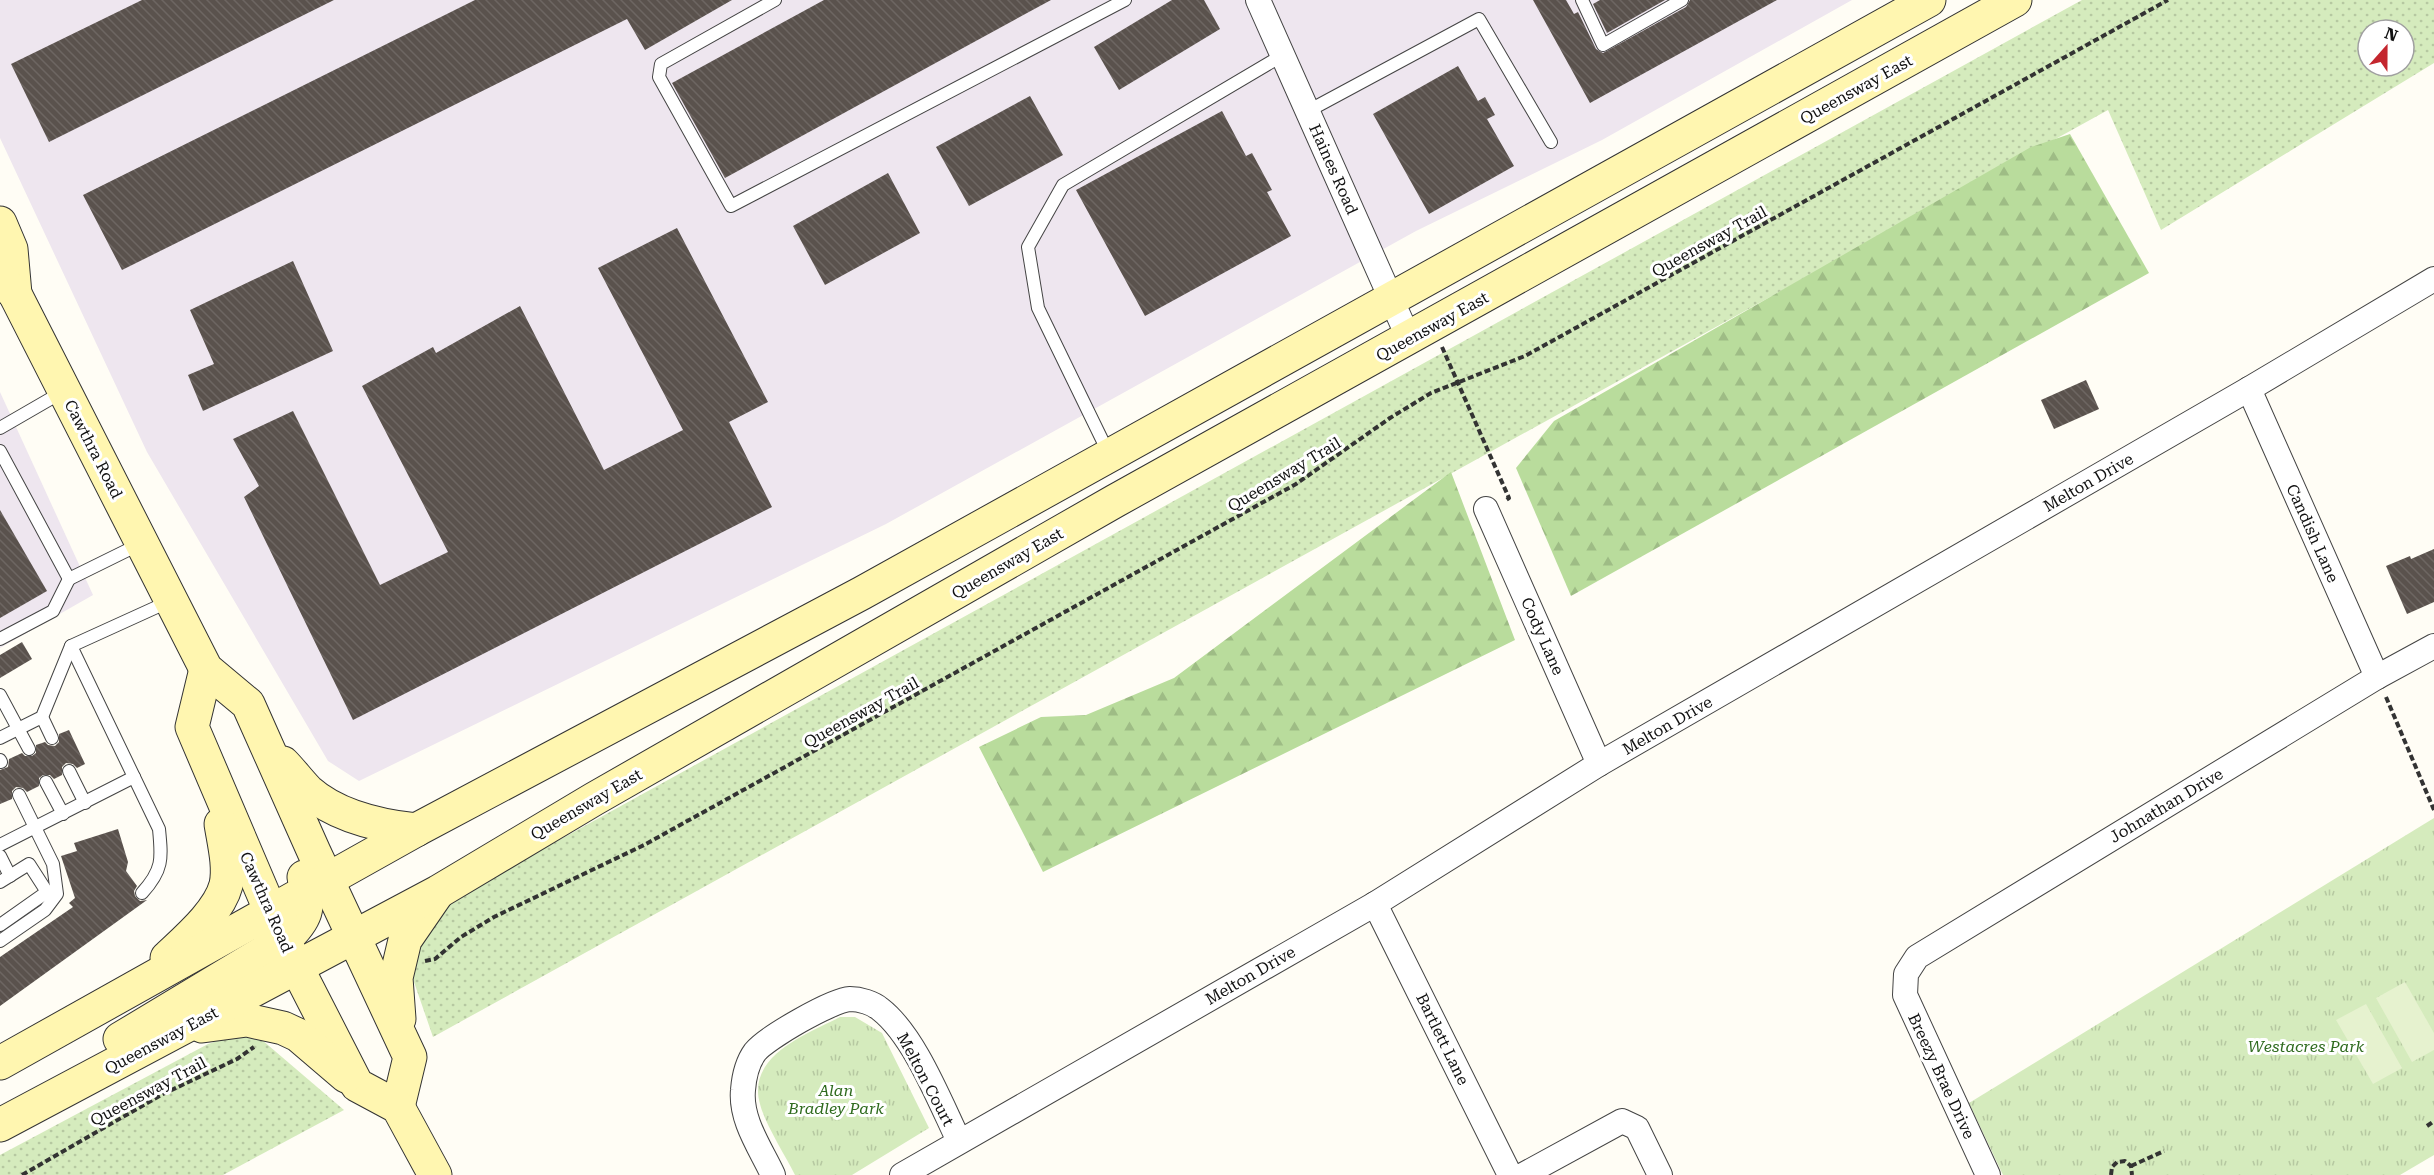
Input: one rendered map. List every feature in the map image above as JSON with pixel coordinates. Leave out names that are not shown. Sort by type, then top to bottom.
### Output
[{"type":"main road","name":"Queensway East","points":[[0,1125],[183,1028],[284,939],[317,886],[416,830],[862,593],[1929,0]]},
{"type":"main road","name":"Queensway East","points":[[0,1063],[132,990],[284,939],[354,937],[438,892],[624,781],[1115,501],[1424,338],[2015,0]]},
{"type":"main road","name":"Cawthra Road","points":[[0,223],[11,249],[7,286],[65,391],[206,669],[248,704],[268,747],[317,886],[354,937],[410,1057],[398,1107]]},
{"type":"main road","name":"Cawthra Road","points":[[206,669],[192,727],[284,939],[357,1084]]},
{"type":"main road","points":[[268,747],[309,791],[333,808],[345,814],[394,827],[416,830]]},
{"type":"main road","points":[[132,990],[196,930],[218,902],[226,885],[226,861],[215,784]]},
{"type":"main road","points":[[400,1036],[396,978],[405,940],[438,892]]},
{"type":"main road","points":[[0,1110],[284,939]]},
{"type":"main road","points":[[183,1028],[247,1020],[283,1028],[298,1035],[357,1084],[398,1107],[435,1175]]},
{"type":"street","name":"Haines Road","points":[[1258,0],[1392,298],[1424,338]]},
{"type":"street","name":"Melton Drive","points":[[902,1175],[1375,903],[1599,764],[2434,279]]},
{"type":"street","name":"Candish Lane","points":[[2249,388],[2378,676]]},
{"type":"street","name":"Cody Lane","points":[[1486,509],[1599,764]]},
{"type":"street","name":"Johnathan Drive","points":[[1906,974],[1917,957],[1925,952],[2378,676],[2434,646]]},
{"type":"street","name":"Bartlett Lane","points":[[1375,903],[1510,1175]]},
{"type":"street","name":"Breezy Brae Drive","points":[[1906,974],[1905,995],[1988,1175]]},
{"type":"street","name":"Melton Court","points":[[773,1175],[743,1113],[742,1092],[746,1071],[755,1053],[765,1042],[833,1004],[850,999],[864,1001],[878,1007],[902,1029],[959,1141]]},
{"type":"street","points":[[1523,1175],[1622,1121],[1637,1128],[1660,1175]]},
{"type":"lane","points":[[775,0],[661,64],[659,77],[731,206],[1125,0]]},
{"type":"lane","points":[[1582,0],[1603,45],[1682,0]]},
{"type":"lane","points":[[1308,111],[1479,19],[1551,142]]},
{"type":"lane","points":[[1110,455],[1038,308],[1028,247],[1064,185],[1283,55]]},
{"type":"lane","points":[[0,428],[65,391]]},
{"type":"lane","points":[[0,451],[69,579]]},
{"type":"lane","points":[[0,639],[53,611],[69,579],[142,543]]},
{"type":"lane","points":[[0,738],[42,717],[71,646],[171,600]]},
{"type":"lane","points":[[71,646],[159,830],[162,858],[155,879],[142,893]]},
{"type":"lane","points":[[0,694],[29,749]]},
{"type":"lane","points":[[42,717],[52,738]]},
{"type":"lane","points":[[69,771],[85,803]]},
{"type":"lane","points":[[0,845],[134,777]]},
{"type":"lane","points":[[46,782],[63,814]]},
{"type":"lane","points":[[0,941],[45,910],[57,894],[53,864],[19,795]]},
{"type":"lane","points":[[0,856],[5,879],[29,864],[46,892],[0,926]]},
{"type":"path","name":"Queensway Trail","points":[[415,959],[431,961],[461,937],[494,917],[644,845],[1296,484],[1431,393],[1525,356],[2168,0]]},
{"type":"path","points":[[1424,338],[1458,381],[1509,498],[1486,509]]},
{"type":"path","points":[[2378,676],[2434,810]]},
{"type":"path","name":"Queensway Trail","points":[[22,1175],[161,1095],[247,1053],[261,1039]]},
{"type":"path","points":[[2427,1126],[2434,1121]]},
{"type":"path","points":[[2131,1166],[2164,1151]]},
{"type":"path","points":[[2111,1175],[2112,1167],[2117,1162],[2125,1161],[2131,1166],[2132,1175]]},
{"type":"shaded area","points":[[0,0],[1852,0],[1602,140],[1416,231],[886,524],[359,781],[328,761],[147,452],[0,138]]},
{"type":"shaded area","points":[[0,392],[93,595],[0,648]]},
{"type":"green space","points":[[2082,0],[2434,0],[2434,63],[2416,74],[2416,18],[2356,18],[2356,78],[2409,78],[2161,230],[2108,110],[433,1037],[396,930]]},
{"type":"green space","points":[[2070,134],[2149,273],[1571,596],[1516,468],[1554,421],[2031,147]]},
{"type":"green space","points":[[1451,472],[1515,640],[1043,872],[979,747],[1041,717],[1086,715],[1174,678]]},
{"type":"green space","name":"Westacres Park","points":[[2434,818],[2434,1155],[2400,1175],[2003,1175],[1969,1103]]},
{"type":"green space","points":[[2405,982],[2434,1033],[2434,1050],[2412,1062],[2376,998]]},
{"type":"green space","points":[[2366,1004],[2402,1068],[2373,1084],[2336,1020]]},
{"type":"green space","name":"Alan Bradley Park","points":[[840,1017],[855,1017],[882,1033],[929,1128],[852,1175],[795,1175],[763,1112],[758,1087],[762,1073],[770,1060],[782,1049],[796,1039]]},
{"type":"green space","points":[[255,1034],[344,1110],[223,1175],[0,1175],[0,1155],[208,1044],[230,1037]]},
{"type":"building","points":[[142,0],[334,0],[49,142],[11,64]]},
{"type":"building","points":[[475,0],[732,0],[645,50],[627,19],[122,270],[83,195]]},
{"type":"building","points":[[824,0],[1051,0],[725,178],[672,83]]},
{"type":"building","points":[[1172,0],[1204,0],[1220,29],[1119,90],[1094,47]]},
{"type":"building","points":[[1533,0],[1566,0],[1574,14],[1578,12],[1596,49],[1603,53],[1686,7],[1690,0],[1777,0],[1590,103]]},
{"type":"building","points":[[1600,0],[1665,0],[1607,33],[1593,4]]},
{"type":"building","points":[[1458,66],[1478,101],[1485,97],[1495,115],[1487,119],[1514,166],[1429,214],[1373,114]]},
{"type":"building","points":[[1030,96],[1063,155],[969,206],[936,147]]},
{"type":"building","points":[[1222,111],[1246,156],[1252,153],[1272,190],[1267,192],[1291,236],[1145,316],[1076,190]]},
{"type":"building","points":[[888,173],[920,233],[825,285],[793,226]]},
{"type":"building","points":[[677,228],[768,402],[729,422],[772,507],[353,720],[244,497],[259,486],[233,439],[293,411],[380,585],[448,552],[362,386],[433,347],[436,353],[520,306],[604,470],[683,430],[598,268]]},
{"type":"building","points":[[293,261],[333,351],[203,411],[188,375],[214,364],[190,310]]},
{"type":"building","points":[[2086,380],[2099,409],[2054,429],[2041,400]]},
{"type":"building","points":[[0,510],[47,591],[0,618]]},
{"type":"building","points":[[2434,549],[2434,602],[2407,614],[2386,566]]},
{"type":"building","points":[[22,642],[32,659],[0,678],[0,655]]},
{"type":"building","points":[[69,730],[85,764],[77,768],[73,764],[66,763],[62,767],[62,775],[54,779],[50,775],[43,775],[39,778],[39,786],[27,792],[23,788],[16,787],[12,791],[12,799],[0,804],[0,770],[8,767],[9,759],[22,753],[25,756],[32,756],[36,753],[36,745],[45,742],[55,746],[59,742],[59,734]]},
{"type":"building","points":[[118,829],[128,862],[126,871],[137,886],[134,891],[135,896],[140,901],[147,900],[0,1006],[0,957],[73,907],[69,903],[75,898],[61,856],[77,851],[74,843]]}]
